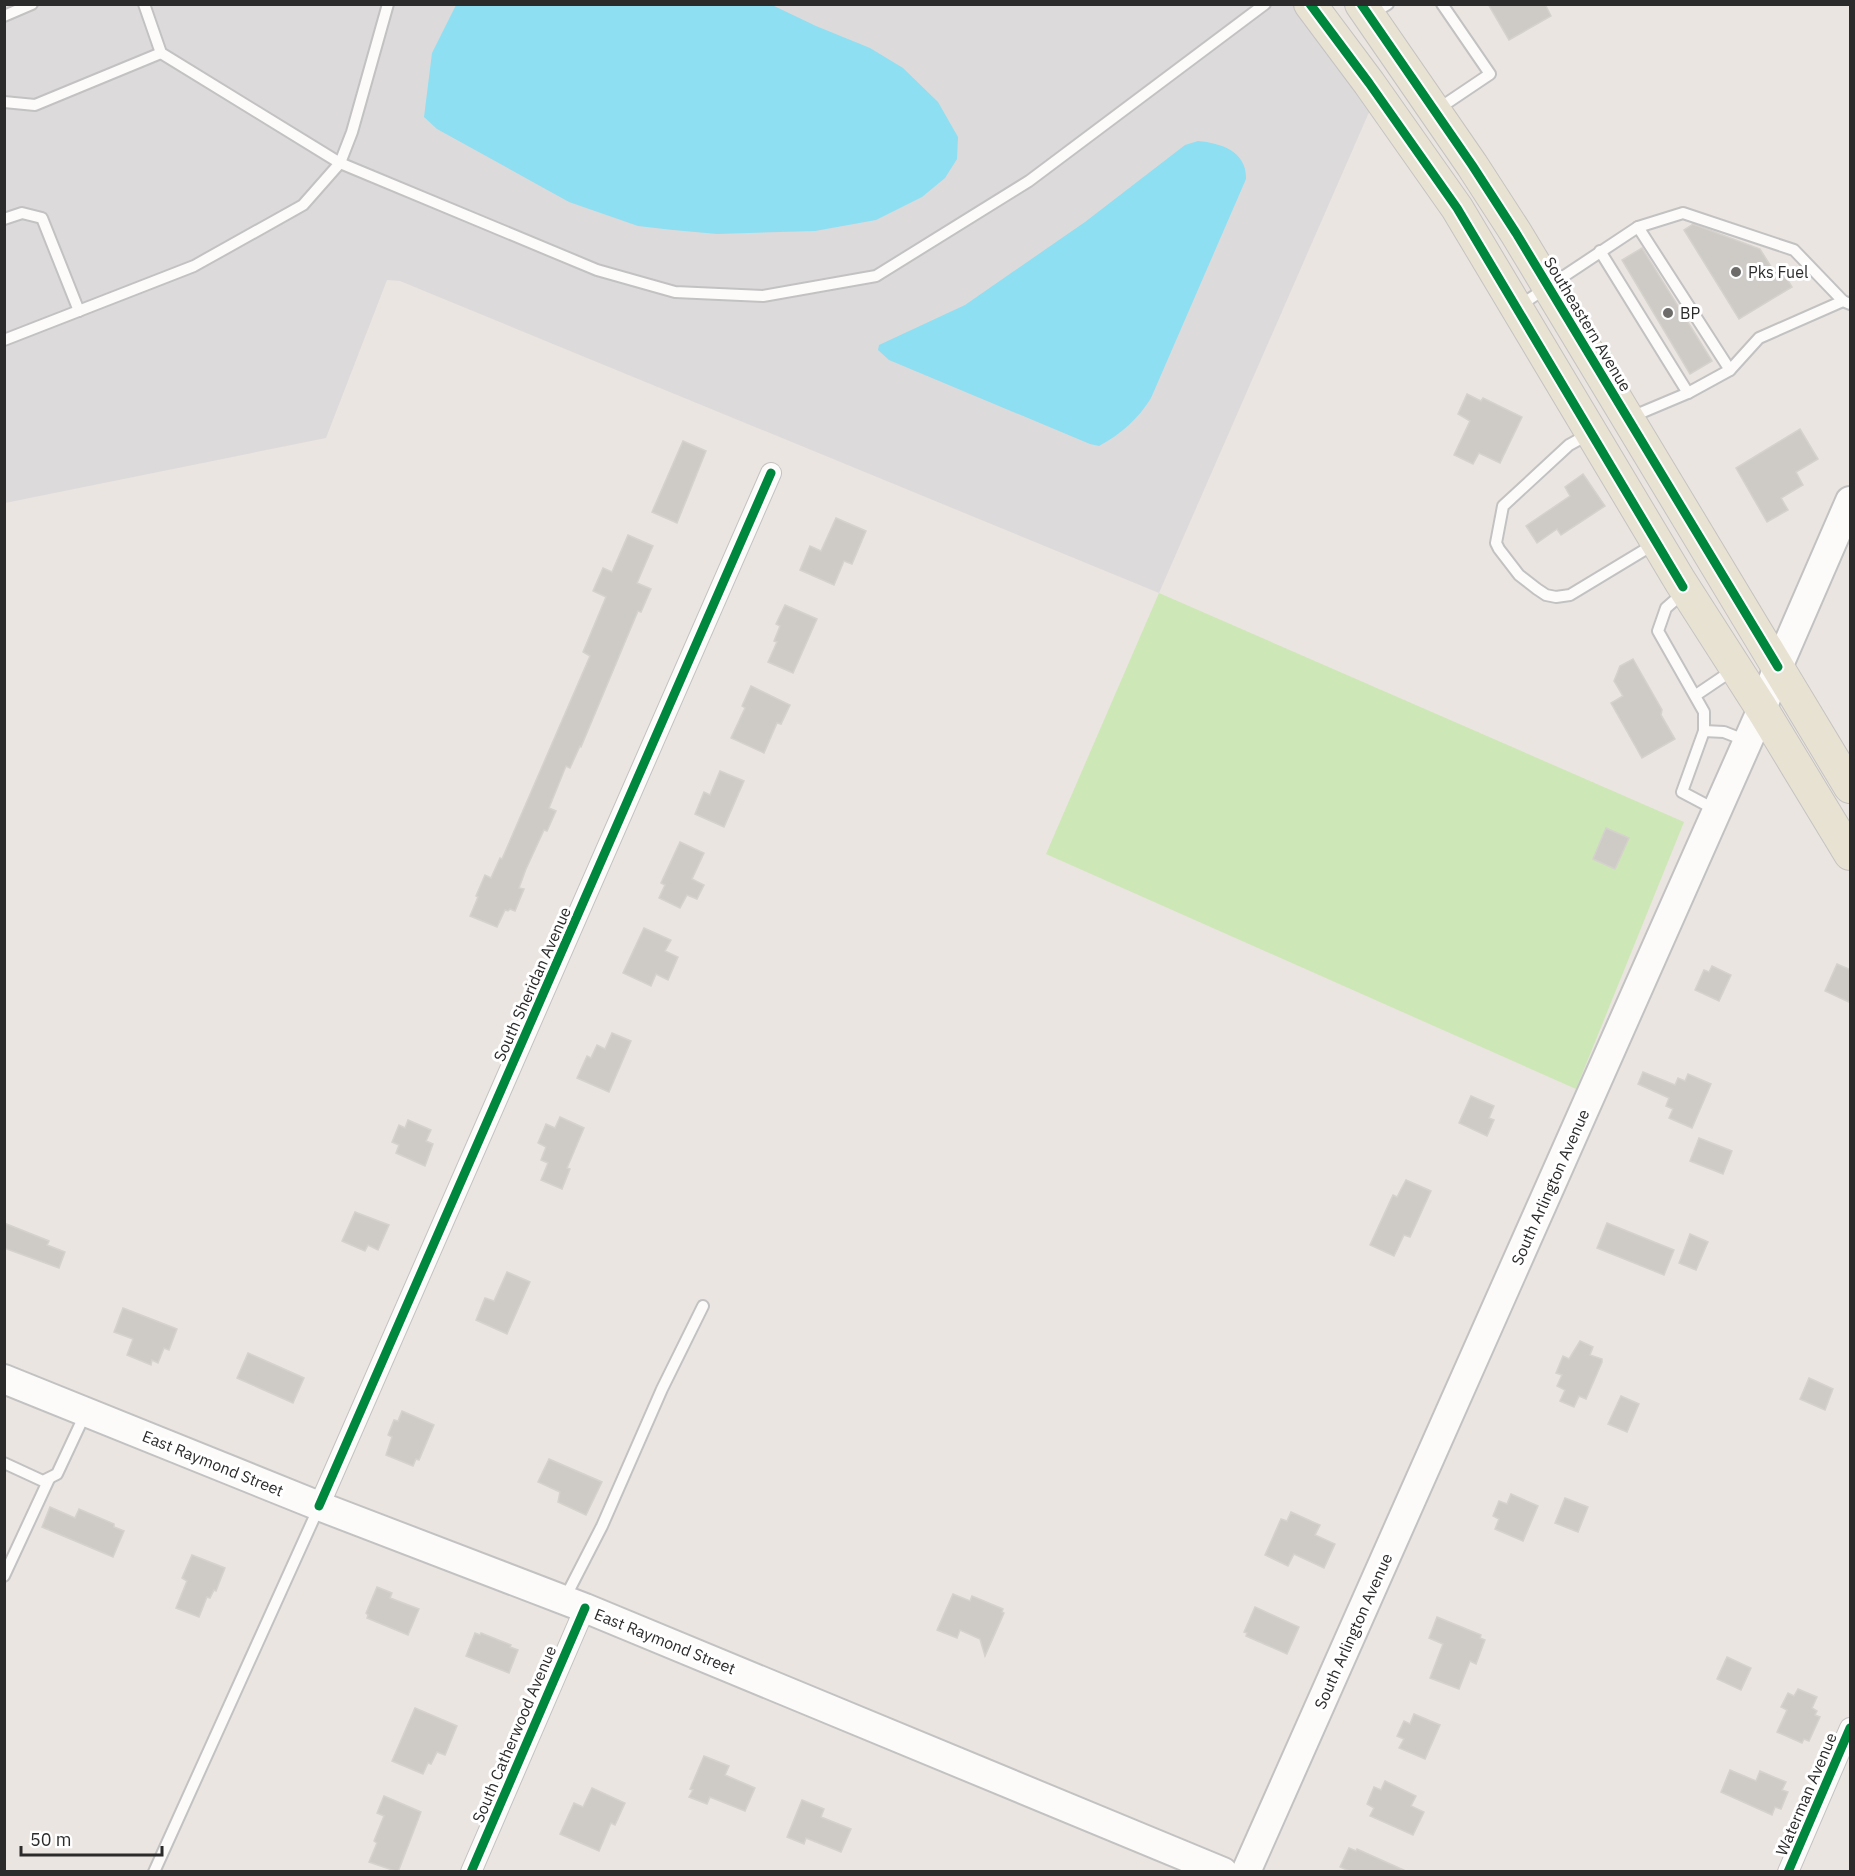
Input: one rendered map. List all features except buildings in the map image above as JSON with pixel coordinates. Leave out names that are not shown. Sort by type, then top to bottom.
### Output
[{"type":"main road","points":[[1310,4],[1369,82],[1457,208],[1685,591],[1762,709],[1851,854]]},
{"type":"main road","name":"Southeastern Avenue","points":[[1373,8],[1435,111],[1548,286],[1851,786]]},
{"type":"main road","name":"South Arlington Avenue","points":[[1246,1872],[1748,741],[1851,501]]},
{"type":"main road","name":"East Raymond Street","points":[[4,1379],[319,1506],[574,1604],[1223,1872]]},
{"type":"street","name":"South Sheridan Avenue","points":[[319,1506],[771,473]]},
{"type":"street","name":"South Catherwood Avenue","points":[[471,1872],[574,1604]]},
{"type":"street","name":"Waterman Avenue","points":[[1788,1872],[1851,1728]]},
{"type":"lane","points":[[4,16],[32,4]]},
{"type":"lane","points":[[144,4],[161,53],[340,163],[597,270],[675,292],[763,296],[876,276],[1029,181],[1265,4]]},
{"type":"lane","points":[[4,340],[194,266],[303,205],[340,163],[352,132],[388,4]]},
{"type":"lane","points":[[1435,111],[1490,74],[1442,4]]},
{"type":"lane","points":[[4,102],[35,105],[161,53]]},
{"type":"lane","points":[[4,219],[22,213],[42,218],[79,311]]},
{"type":"lane","points":[[1517,308],[1638,227],[1683,213],[1794,249],[1847,302],[1759,338],[1730,370],[1688,393],[1628,419]]},
{"type":"lane","points":[[1638,227],[1730,370]]},
{"type":"lane","points":[[1600,251],[1688,393]]},
{"type":"lane","points":[[1592,432],[1569,445],[1503,506],[1496,543],[1499,549],[1519,575],[1546,595],[1556,597],[1570,595],[1657,543]]},
{"type":"lane","points":[[1685,591],[1666,608],[1658,631],[1704,711],[1704,731],[1682,792],[1717,811]]},
{"type":"lane","points":[[1696,695],[1736,668]]},
{"type":"lane","points":[[1704,731],[1725,732],[1748,741]]},
{"type":"lane","points":[[574,1604],[602,1526],[662,1389],[703,1306]]},
{"type":"lane","points":[[4,1463],[43,1481],[49,1479],[57,1474],[86,1412]]},
{"type":"lane","points":[[4,1576],[49,1479]]},
{"type":"lane","points":[[154,1872],[319,1506]]},
{"type":"shaded area","points":[[5,5],[1296,5],[1377,94],[1159,593],[400,281],[387,280],[326,438],[5,503]]},
{"type":"green space","points":[[1159,593],[1684,822],[1576,1089],[1046,854]]},
{"type":"water","points":[[456,5],[772,5],[870,48],[903,68],[938,102],[958,137],[957,159],[945,178],[922,197],[876,220],[815,231],[717,234],[638,226],[569,202],[437,129],[424,117],[432,53]]},
{"type":"water","points":[[1198,141],[1224,147],[1238,156],[1245,170],[1246,179],[1151,398],[1135,419],[1107,442],[1099,446],[1090,444],[889,360],[878,350],[879,345],[965,305],[1085,222],[1185,145]]},
{"type":"cycle path","points":[[1310,4],[1457,208],[1683,587]]},
{"type":"cycle path","points":[[1361,4],[1516,233],[1778,667]]},
{"type":"cycle path","points":[[319,1506],[771,473]]},
{"type":"cycle path","points":[[471,1872],[585,1608]]},
{"type":"cycle path","points":[[1788,1872],[1850,1728]]},
{"type":"place","name":"Pks Fuel","points":[[1736,272]]},
{"type":"place","name":"BP","points":[[1668,313]]}]
